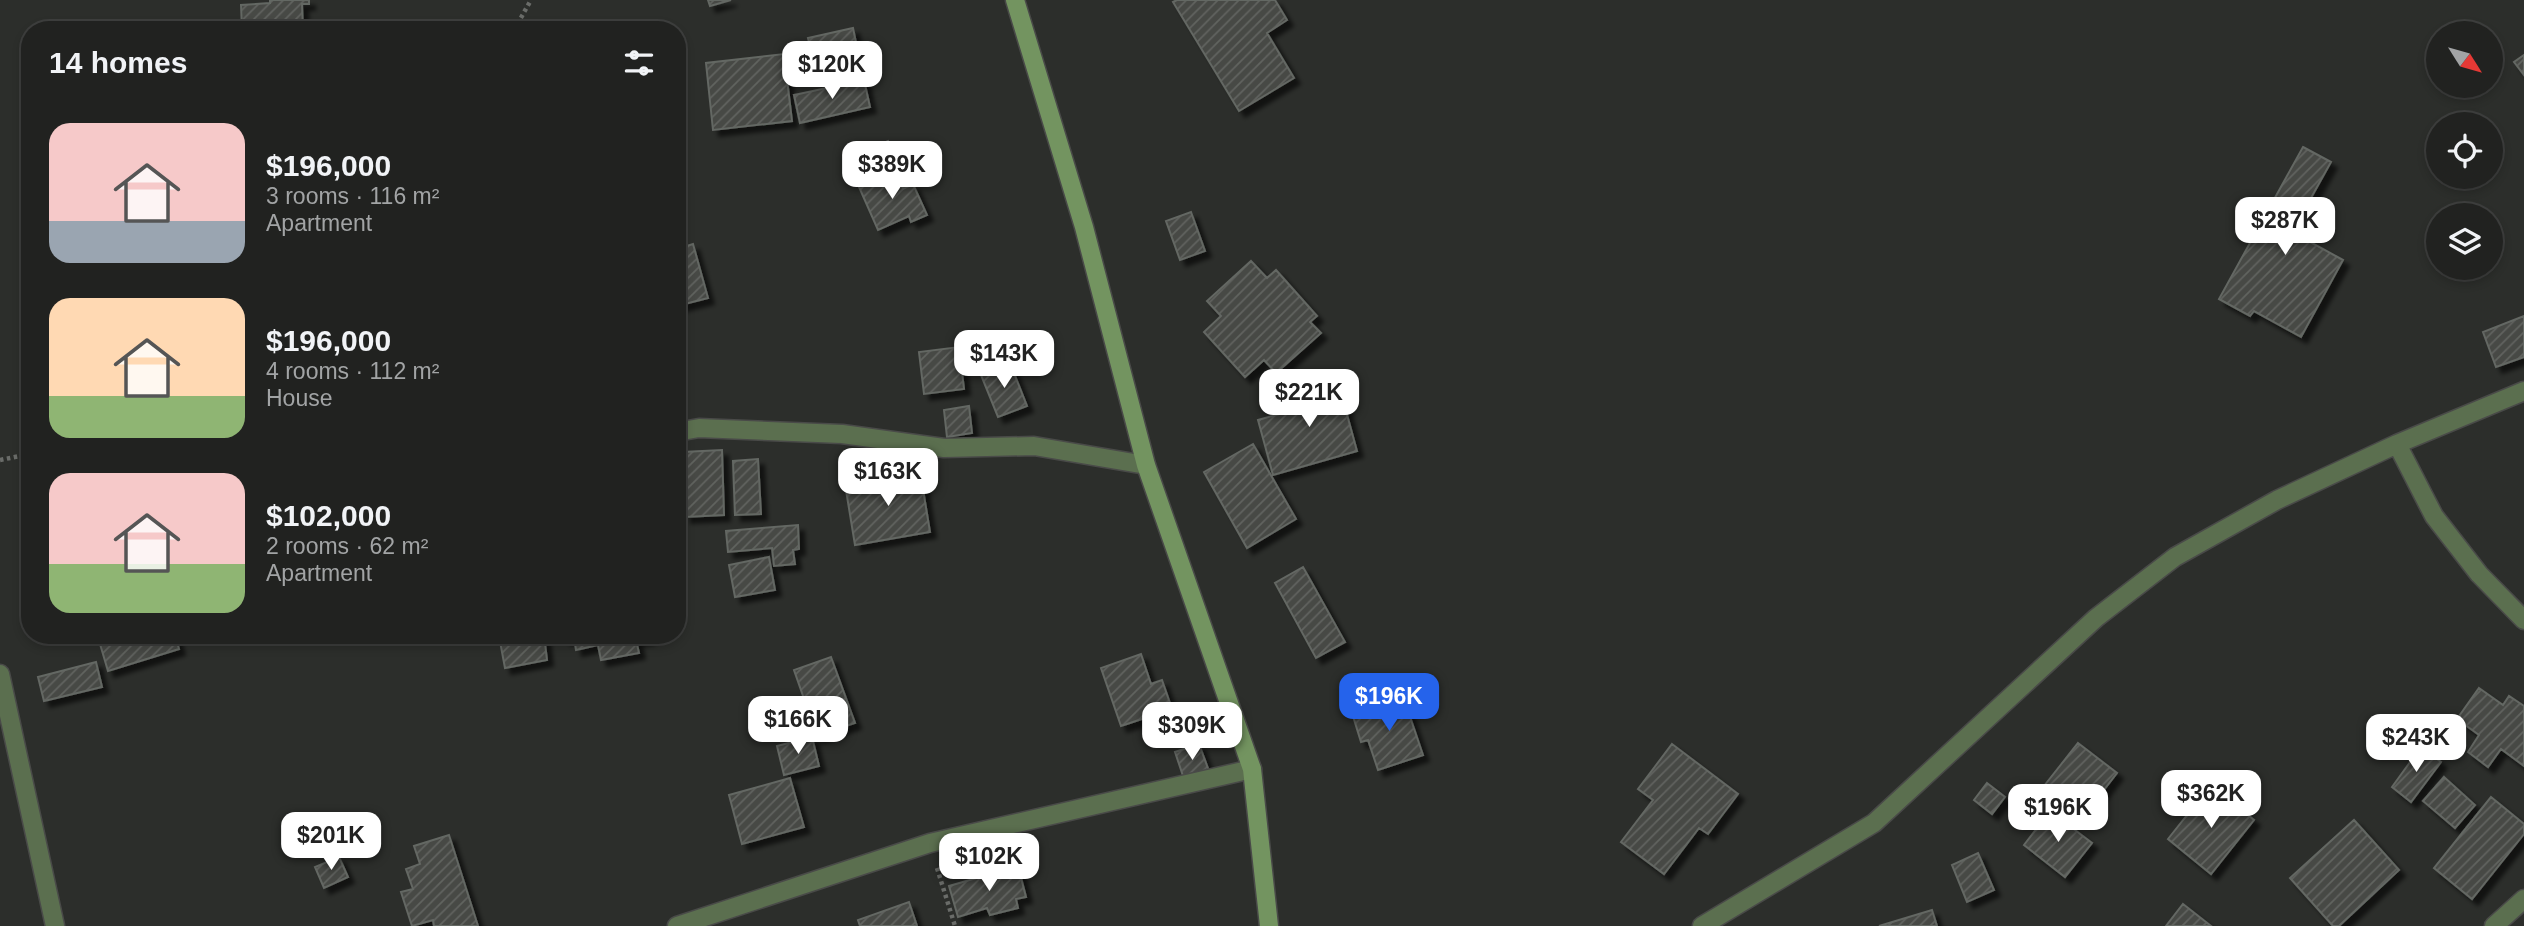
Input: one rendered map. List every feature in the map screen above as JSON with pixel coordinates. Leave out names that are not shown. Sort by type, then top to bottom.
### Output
[{"type":"street","points":[[1015,0],[1084,227],[1146,465],[1252,769],[1269,926]]},
{"type":"street","points":[[1702,926],[1874,823],[2096,618],[2175,557],[2277,500],[2397,444],[2524,391]]},
{"type":"street","points":[[686,430],[699,428],[828,433],[944,448],[1034,446],[1146,465]]},
{"type":"street","points":[[2397,444],[2434,516],[2479,574],[2524,620]]},
{"type":"street","points":[[0,674],[2,696],[55,926]]},
{"type":"street","points":[[677,926],[930,843],[1252,769]]},
{"type":"street","points":[[2494,926],[2524,899]]},
{"type":"path","points":[[519,21],[531,0]]},
{"type":"path","points":[[0,460],[21,456]]},
{"type":"path","points":[[930,843],[955,926]]},
{"type":"building","points":[[270,0],[309,0],[309,4],[302,4],[303,21],[242,21],[241,5],[270,3]]},
{"type":"building","points":[[708,0],[731,0],[710,6]]},
{"type":"building","points":[[1275,0],[1287,20],[1267,33],[1294,78],[1239,111],[1173,2]]},
{"type":"building","points":[[853,28],[862,72],[818,82],[808,38]]},
{"type":"building","points":[[784,54],[792,121],[713,130],[706,63]]},
{"type":"building","points":[[2524,55],[2524,75],[2514,62]]},
{"type":"building","points":[[864,80],[870,107],[800,123],[794,95]]},
{"type":"building","points":[[888,141],[898,163],[871,174],[862,152]]},
{"type":"building","points":[[2303,147],[2331,162],[2292,232],[2343,260],[2301,337],[2254,311],[2250,316],[2219,299]]},
{"type":"building","points":[[895,171],[903,189],[913,184],[927,215],[911,222],[909,216],[878,230],[859,187]]},
{"type":"building","points":[[1191,212],[1205,251],[1180,260],[1166,221]]},
{"type":"building","points":[[693,244],[708,298],[686,304],[686,246]]},
{"type":"building","points":[[1251,261],[1267,278],[1276,270],[1317,316],[1310,322],[1321,333],[1276,373],[1264,360],[1245,377],[1204,332],[1221,316],[1207,301]]},
{"type":"building","points":[[2524,316],[2524,357],[2496,367],[2483,332]]},
{"type":"building","points":[[959,347],[964,389],[924,394],[919,352]]},
{"type":"building","points":[[1010,363],[1027,406],[998,417],[981,375]]},
{"type":"building","points":[[1337,378],[1357,451],[1273,475],[1258,420],[1294,410],[1289,391]]},
{"type":"building","points":[[969,406],[972,433],[947,437],[944,410]]},
{"type":"building","points":[[1253,444],[1296,519],[1247,548],[1204,472]]},
{"type":"building","points":[[722,450],[724,515],[686,517],[686,452]]},
{"type":"building","points":[[758,459],[761,514],[735,515],[733,461]]},
{"type":"building","points":[[920,471],[930,532],[855,545],[845,484]]},
{"type":"building","points":[[798,525],[799,549],[793,550],[795,564],[774,566],[772,548],[728,552],[726,531]]},
{"type":"building","points":[[769,557],[775,590],[735,597],[729,565]]},
{"type":"building","points":[[1303,567],[1345,642],[1316,658],[1275,583]]},
{"type":"building","points":[[100,644],[178,644],[179,649],[108,671]]},
{"type":"building","points":[[500,644],[545,644],[547,660],[505,668]]},
{"type":"building","points":[[575,644],[637,644],[639,653],[601,660],[598,645],[576,650]]},
{"type":"building","points":[[1141,654],[1151,684],[1162,680],[1172,709],[1121,726],[1101,668]]},
{"type":"building","points":[[831,657],[855,723],[817,736],[794,670]]},
{"type":"building","points":[[96,662],[102,687],[44,701],[38,677]]},
{"type":"building","points":[[2479,688],[2503,705],[2509,696],[2524,706],[2524,766],[2501,749],[2488,767],[2468,752],[2479,735],[2457,719]]},
{"type":"building","points":[[1403,696],[1423,755],[1378,770],[1368,740],[1361,742],[1352,713]]},
{"type":"building","points":[[812,737],[819,766],[784,775],[777,746]]},
{"type":"building","points":[[2078,743],[2117,773],[2083,817],[2044,786]]},
{"type":"building","points":[[1199,744],[1209,771],[1184,779],[1175,752]]},
{"type":"building","points":[[1672,744],[1738,794],[1708,834],[1699,828],[1664,874],[1621,842],[1653,800],[1638,789]]},
{"type":"building","points":[[2421,747],[2441,762],[2411,802],[2392,787]]},
{"type":"building","points":[[2444,777],[2475,805],[2455,828],[2423,801]]},
{"type":"building","points":[[790,778],[804,827],[742,844],[729,795]]},
{"type":"building","points":[[1987,783],[2005,797],[1992,814],[1974,800]]},
{"type":"building","points":[[2211,785],[2254,820],[2211,874],[2168,839]]},
{"type":"building","points":[[2491,797],[2524,824],[2524,834],[2472,899],[2434,868]]},
{"type":"building","points":[[2050,811],[2092,843],[2065,877],[2024,845]]},
{"type":"building","points":[[2354,820],[2399,870],[2339,926],[2333,926],[2290,878]]},
{"type":"building","points":[[449,835],[478,926],[434,926],[433,920],[412,926],[401,892],[413,889],[406,869],[420,864],[414,846]]},
{"type":"building","points":[[1978,853],[1994,890],[1967,902],[1952,865]]},
{"type":"building","points":[[339,857],[348,877],[324,888],[315,867]]},
{"type":"building","points":[[1018,866],[1026,897],[1016,899],[1018,908],[990,915],[987,908],[958,917],[949,886]]},
{"type":"building","points":[[909,902],[917,926],[860,926],[858,920]]},
{"type":"building","points":[[2183,904],[2211,926],[2166,926]]},
{"type":"building","points":[[1932,910],[1937,926],[1879,926]]}]
